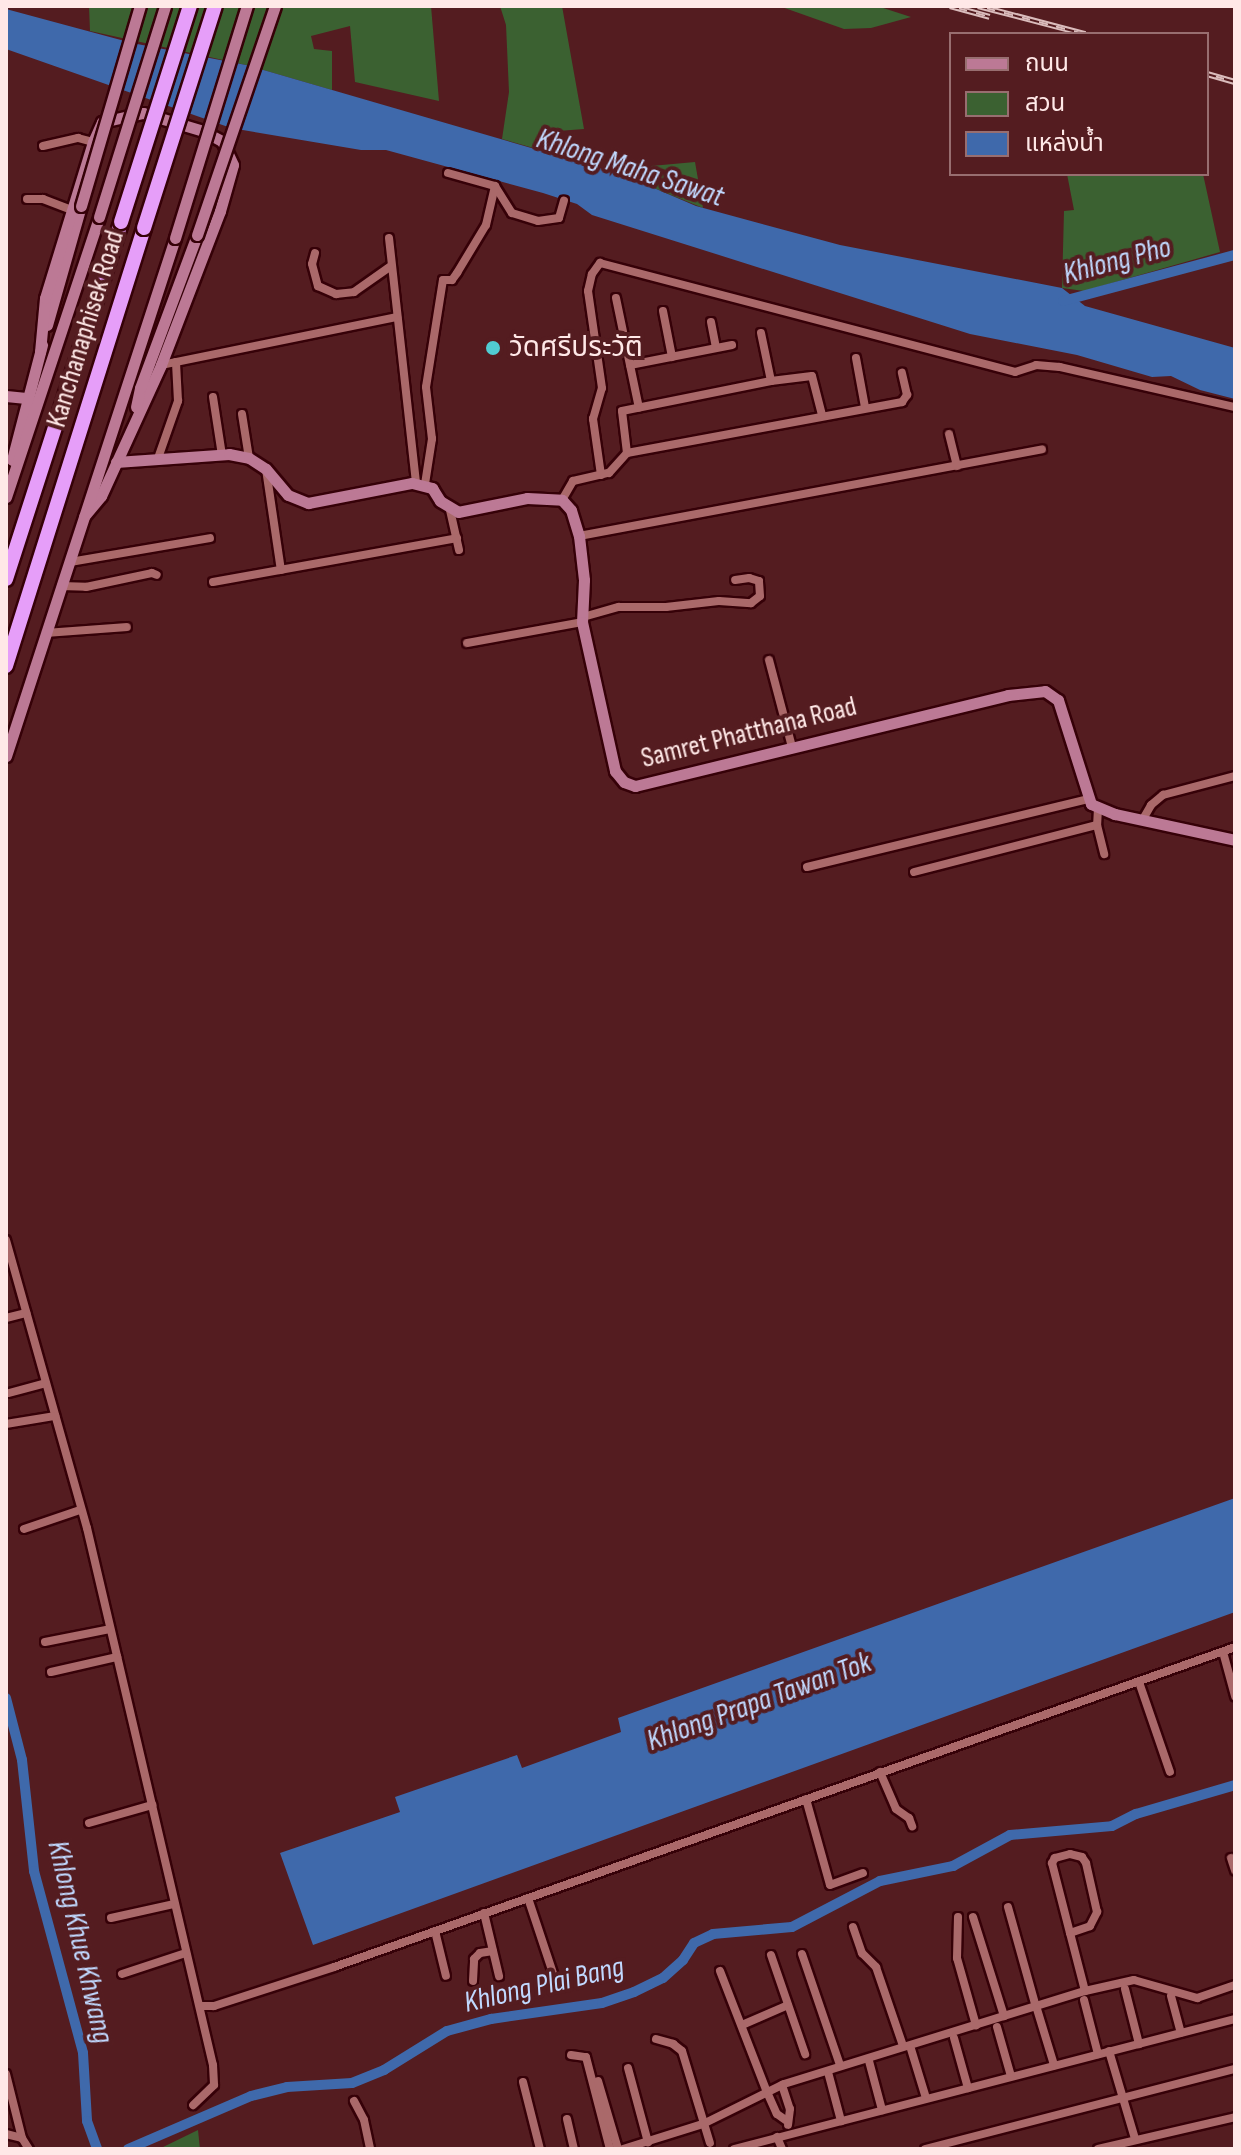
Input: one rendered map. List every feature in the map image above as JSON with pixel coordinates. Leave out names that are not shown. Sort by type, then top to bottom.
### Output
[{"type":"highway","name":"Kanchanaphisek Road","points":[[6,579],[190,6]]},
{"type":"highway","name":"Kanchanaphisek Road","points":[[6,666],[215,6]]},
{"type":"main road","points":[[76,208],[140,6]]},
{"type":"main road","points":[[8,492],[165,6]]},
{"type":"main road","points":[[6,756],[175,238],[247,6]]},
{"type":"main road","points":[[133,424],[140,388],[197,235],[275,6]]},
{"type":"main road","points":[[8,492],[14,445],[93,142],[102,122],[143,113],[203,131],[222,141],[233,165],[220,211],[161,365],[101,496],[84,516]]},
{"type":"main road","points":[[32,381],[54,354]]},
{"type":"main road","points":[[6,396],[26,398]]},
{"type":"main road","points":[[116,462],[222,455],[249,458],[266,469],[288,495],[308,503],[420,484],[450,510],[466,512],[527,498],[562,500]]},
{"type":"main road","name":"Samret Phatthana Road","points":[[562,500],[571,510],[579,536],[584,580],[583,619],[615,771],[624,782],[635,786],[1008,695],[1045,691],[1058,700],[1088,799]]},
{"type":"main road","points":[[1088,799],[1098,808],[1235,840]]},
{"type":"street","points":[[43,146],[78,138],[93,142]]},
{"type":"street","points":[[448,173],[495,186],[512,213],[538,221],[559,218],[564,201]]},
{"type":"street","points":[[420,484],[432,439],[426,387],[443,280],[452,280],[486,225],[495,186]]},
{"type":"street","points":[[27,199],[43,199],[76,208]]},
{"type":"street","points":[[389,238],[420,484]]},
{"type":"street","points":[[315,253],[312,264],[318,286],[336,294],[354,292],[391,266]]},
{"type":"street","points":[[601,475],[593,419],[602,388],[588,291],[592,274],[600,263],[1015,372],[1045,365],[1235,407]]},
{"type":"street","points":[[616,298],[639,408]]},
{"type":"street","points":[[663,311],[672,357]]},
{"type":"street","points":[[161,365],[397,317]]},
{"type":"street","points":[[711,322],[716,348]]},
{"type":"street","points":[[761,333],[771,381]]},
{"type":"street","points":[[630,365],[732,345]]},
{"type":"street","points":[[856,358],[865,407]]},
{"type":"street","points":[[157,461],[178,401],[176,362]]},
{"type":"street","points":[[562,500],[573,481],[609,473],[627,453],[906,399],[902,373]]},
{"type":"street","points":[[627,453],[620,414],[771,381],[812,376],[822,415]]},
{"type":"street","points":[[213,397],[222,455]]},
{"type":"street","points":[[242,414],[249,458]]},
{"type":"street","points":[[949,434],[957,466]]},
{"type":"street","points":[[579,536],[1042,449]]},
{"type":"street","points":[[266,469],[281,570]]},
{"type":"street","points":[[450,510],[459,550]]},
{"type":"street","points":[[70,562],[210,538]]},
{"type":"street","points":[[213,582],[457,538]]},
{"type":"street","points":[[61,586],[86,587],[152,573],[157,575]]},
{"type":"street","points":[[467,643],[583,619],[619,607],[666,607],[719,601],[751,603],[760,596],[759,581],[749,578],[735,580]]},
{"type":"street","points":[[46,633],[127,627]]},
{"type":"street","points":[[769,660],[792,747]]},
{"type":"street","points":[[1143,819],[1151,805],[1163,795],[1235,776]]},
{"type":"street","points":[[807,867],[1088,799]]},
{"type":"street","points":[[1098,808],[1097,825],[1104,854]]},
{"type":"street","points":[[914,872],[1097,825]]},
{"type":"street","points":[[6,1240],[80,1510],[200,2006],[215,2078],[211,2091],[193,2105]]},
{"type":"street","points":[[6,1318],[26,1313]]},
{"type":"street","points":[[9,1393],[46,1383]]},
{"type":"street","points":[[6,1424],[55,1416]]},
{"type":"street","points":[[24,1529],[80,1510]]},
{"type":"street","points":[[45,1642],[110,1629]]},
{"type":"street","points":[[200,2006],[210,2008],[435,1931],[1235,1647]]},
{"type":"street","points":[[1223,1652],[1235,1696]]},
{"type":"street","points":[[51,1672],[117,1657]]},
{"type":"street","points":[[1139,1682],[1170,1772]]},
{"type":"street","points":[[880,1772],[896,1809],[909,1818],[912,1826]]},
{"type":"street","points":[[806,1799],[828,1882],[833,1885],[863,1873]]},
{"type":"street","points":[[89,1823],[152,1805]]},
{"type":"street","points":[[1070,1933],[1090,1926],[1097,1912],[1086,1863],[1082,1857],[1070,1854],[1055,1858],[1052,1863],[1098,2054]]},
{"type":"street","points":[[1231,1858],[1235,1870]]},
{"type":"street","points":[[528,1898],[557,1985]]},
{"type":"street","points":[[111,1918],[174,1904]]},
{"type":"street","points":[[1008,1907],[1054,2065]]},
{"type":"street","points":[[484,1913],[499,1976]]},
{"type":"street","points":[[958,1917],[958,1965],[976,2025]]},
{"type":"street","points":[[973,1917],[1004,2016]]},
{"type":"street","points":[[853,1927],[862,1953],[876,1967],[926,2098]]},
{"type":"street","points":[[435,1931],[446,1976]]},
{"type":"street","points":[[473,1981],[474,1959],[480,1953],[493,1951]]},
{"type":"street","points":[[122,1974],[186,1953]]},
{"type":"street","points":[[802,1954],[840,2065]]},
{"type":"street","points":[[771,1955],[805,2054]]},
{"type":"street","points":[[720,1971],[767,2092],[777,2114],[787,2121]]},
{"type":"street","points":[[598,2080],[620,2149],[703,2124],[782,2085],[840,2065],[1134,1980],[1197,1998],[1235,1985]]},
{"type":"street","points":[[1125,1989],[1139,2044]]},
{"type":"street","points":[[1171,1996],[1181,2033]]},
{"type":"street","points":[[742,2025],[788,2005]]},
{"type":"street","points":[[734,2149],[1235,2019]]},
{"type":"street","points":[[997,2027],[1011,2076]]},
{"type":"street","points":[[954,2038],[968,2088]]},
{"type":"street","points":[[656,2039],[673,2044],[682,2051],[710,2143]]},
{"type":"street","points":[[1109,2051],[1135,2139]]},
{"type":"street","points":[[571,2055],[586,2057],[610,2149]]},
{"type":"street","points":[[869,2061],[882,2110]]},
{"type":"street","points":[[628,2068],[648,2142]]},
{"type":"street","points":[[925,2149],[1235,2069]]},
{"type":"street","points":[[828,2072],[841,2121]]},
{"type":"street","points":[[6,2074],[22,2138],[29,2149]]},
{"type":"street","points":[[523,2082],[540,2149]]},
{"type":"street","points":[[782,2085],[790,2109],[787,2121],[790,2133]]},
{"type":"street","points":[[354,2101],[364,2120],[370,2149]]},
{"type":"street","points":[[1098,2149],[1235,2117]]},
{"type":"street","points":[[567,2119],[574,2149]]},
{"type":"street","points":[[6,2134],[22,2138]]},
{"type":"street","points":[[777,2137],[782,2149]]},
{"type":"green space","points":[[89,6],[431,6],[439,101],[355,82],[350,26],[311,36],[314,49],[332,51],[332,90],[246,65],[90,31]]},
{"type":"green space","points":[[500,6],[562,6],[584,129],[558,131],[558,155],[502,139],[509,92],[506,25]]},
{"type":"green space","points":[[779,6],[877,6],[911,17],[871,28],[844,29]]},
{"type":"green space","points":[[695,162],[703,208],[654,188],[651,166]]},
{"type":"green space","points":[[1067,176],[1203,176],[1220,252],[1084,291],[1062,288],[1064,211],[1074,210]]},
{"type":"green space","points":[[198,2130],[200,2149],[159,2149]]},
{"type":"water","points":[[6,9],[132,43],[246,65],[621,174],[696,206],[840,245],[1062,288],[1085,306],[1235,348],[1235,399],[1200,390],[1171,376],[1152,377],[1077,355],[970,334],[592,215],[577,204],[543,193],[386,150],[361,150],[231,128],[6,49]]},
{"type":"water","name":"Khlong Prapa Tawan Tok","points":[[1235,1498],[1235,1612],[313,1945],[280,1853],[400,1812],[395,1797],[517,1755],[522,1768],[621,1732],[618,1718]]},
{"type":"waterway","name":"Khlong Pho","points":[[1063,301],[1235,255]]},
{"type":"waterway","name":"Khlong Khue Khwang","points":[[6,1698],[22,1760],[34,1871],[83,2053],[87,2121],[97,2149]]},
{"type":"waterway","name":"Khlong Plai Bang","points":[[128,2149],[251,2096],[287,2087],[352,2083],[384,2070],[447,2031],[491,2019],[602,2003],[634,1992],[663,1978],[683,1960],[694,1943],[713,1934],[792,1927],[880,1881],[953,1866],[1010,1835],[1112,1826],[1136,1814],[1235,1785]]},
{"type":"railway","points":[[950,6],[990,17]]},
{"type":"railway","points":[[978,6],[1077,32]]},
{"type":"railway","points":[[1209,75],[1235,82]]},
{"type":"place","name":"วัดศรีประวัติ","points":[[493,348]]},
{"type":"water label","name":"Khlong Maha Sawat","points":[[630,168]]}]
